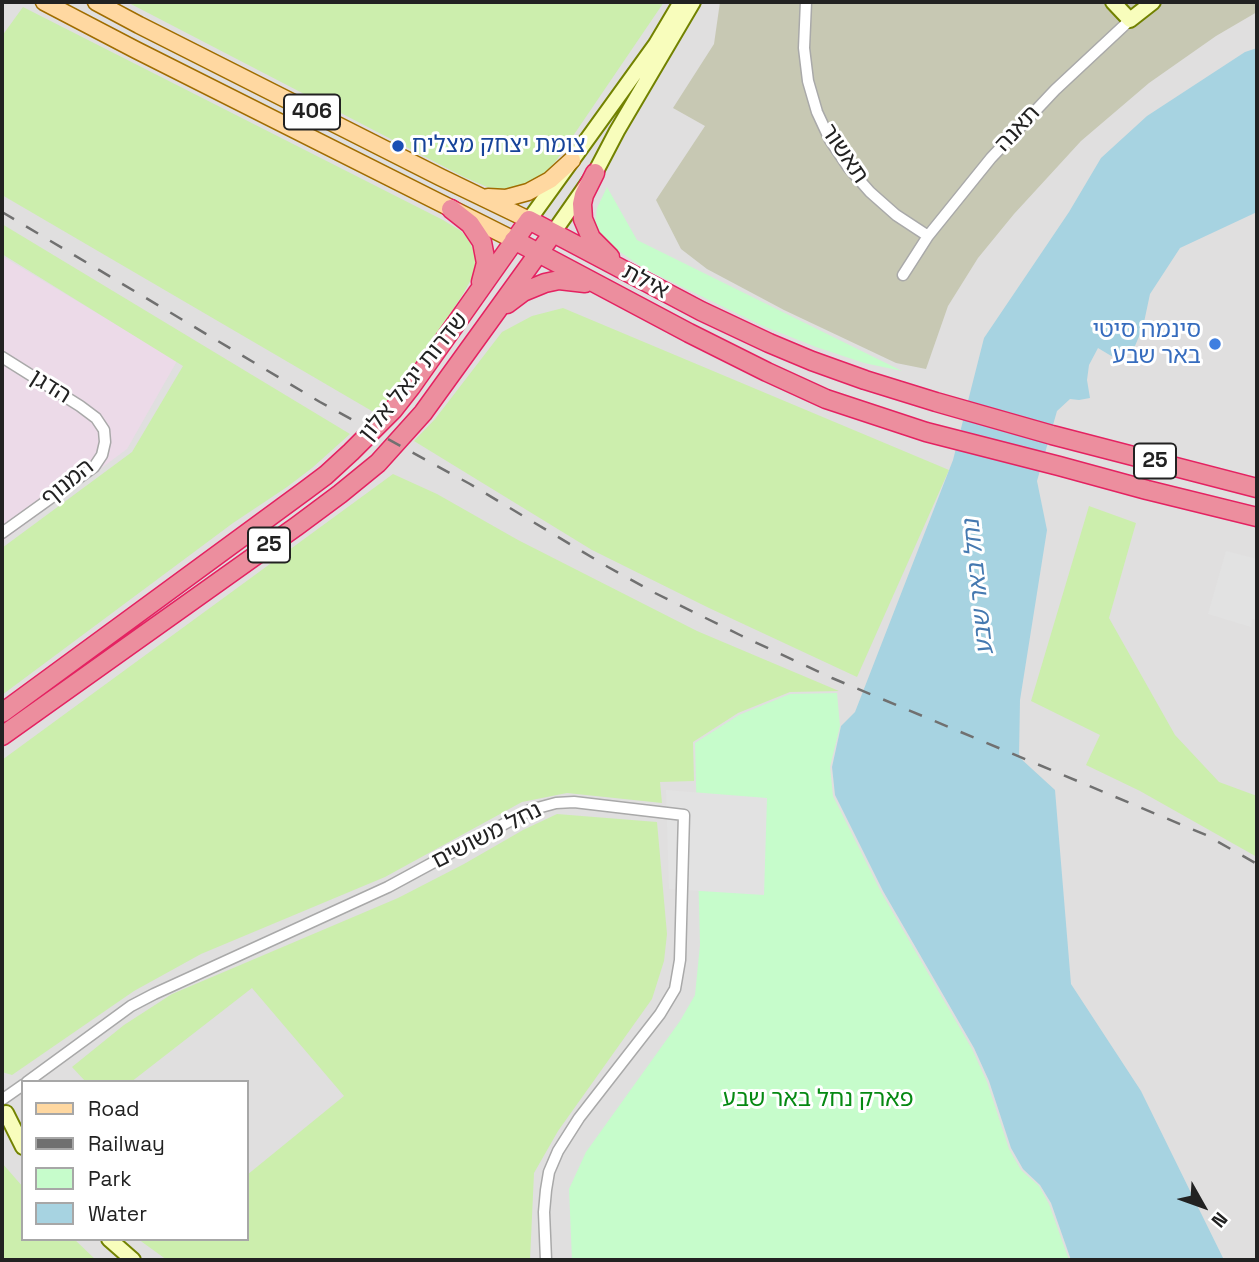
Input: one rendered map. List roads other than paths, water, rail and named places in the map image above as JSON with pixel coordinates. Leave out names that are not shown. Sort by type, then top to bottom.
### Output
[{"type":"highway","points":[[595,173],[584,195],[583,219],[598,246],[632,275]]},
{"type":"highway","points":[[451,209],[470,224],[482,242],[486,263],[476,296]]},
{"type":"highway","name":"אילת","points":[[529,220],[701,311],[769,343],[865,380],[1052,435],[1257,488]]},
{"type":"highway","name":"שדרות יגאל אלון","points":[[2,713],[326,475],[393,410],[529,220]]},
{"type":"highway","name":"שדרות יגאל אלון","points":[[2,736],[297,526],[378,463],[423,412],[553,233]]},
{"type":"highway","name":"אילת","points":[[514,240],[798,387],[855,409],[926,432],[1257,517]]},
{"type":"highway","points":[[496,312],[523,292],[545,283],[570,280],[601,287]]},
{"type":"main road","name":"אילת","points":[[44,2],[514,240]]},
{"type":"main road","name":"אילת","points":[[96,2],[529,220]]},
{"type":"main road","points":[[481,197],[506,198],[528,192],[550,180],[572,160]]},
{"type":"street","name":"שדרות יגאל אלון","points":[[529,220],[656,44],[681,2]]},
{"type":"street","name":"שדרות יגאל אלון","points":[[553,233],[595,173],[693,2]]},
{"type":"street","name":"תאשור","points":[[806,2],[804,48],[808,81],[817,112],[830,140],[848,167],[870,192],[896,215],[928,236]]},
{"type":"street","points":[[1113,2],[1130,20]]},
{"type":"street","name":"תאנה","points":[[903,275],[928,236],[975,176],[1022,123],[1088,58],[1153,2]]},
{"type":"street","name":"הדגן","points":[[2,357],[96,418]]},
{"type":"street","name":"המנוף","points":[[2,533],[94,467],[102,455],[105,442],[104,430],[96,418]]},
{"type":"street","name":"נחל משושים","points":[[30,1080],[131,1006],[388,887],[530,810],[556,803],[574,802],[684,815],[680,960],[675,989],[660,1014],[579,1118],[558,1151],[545,1190],[546,1260]]},
{"type":"street","points":[[21,1087],[3,1108],[21,1145]]},
{"type":"street","points":[[2,1131],[21,1146]]},
{"type":"street","points":[[110,1241],[133,1260]]},
{"type":"water","name":"נחל באר שבע","points":[[1257,48],[1257,212],[1180,248],[1150,294],[1143,327],[1132,353],[1113,357],[1098,348],[1089,365],[1087,380],[1090,398],[1070,399],[1057,411],[1037,481],[1047,530],[1020,700],[1019,757],[1055,790],[1071,984],[1141,1091],[1224,1260],[1071,1260],[1051,1203],[1040,1185],[1023,1169],[1011,1148],[989,1081],[974,1048],[883,891],[835,795],[832,767],[841,726],[855,712],[953,460],[984,338],[1069,212],[1101,158],[1147,116],[1245,52]]},
{"type":"railway","points":[[2,212],[320,402],[470,484],[655,593],[832,678],[1206,835],[1257,864]]},
{"type":"place","name":"צומת יצחק מצליח","points":[[398,146]]},
{"type":"place","name":"סינמה סיטי באר שבע","points":[[1215,344]]},
{"type":"park label","name":"פארק נחל באר שבע","points":[[818,1100]]}]
